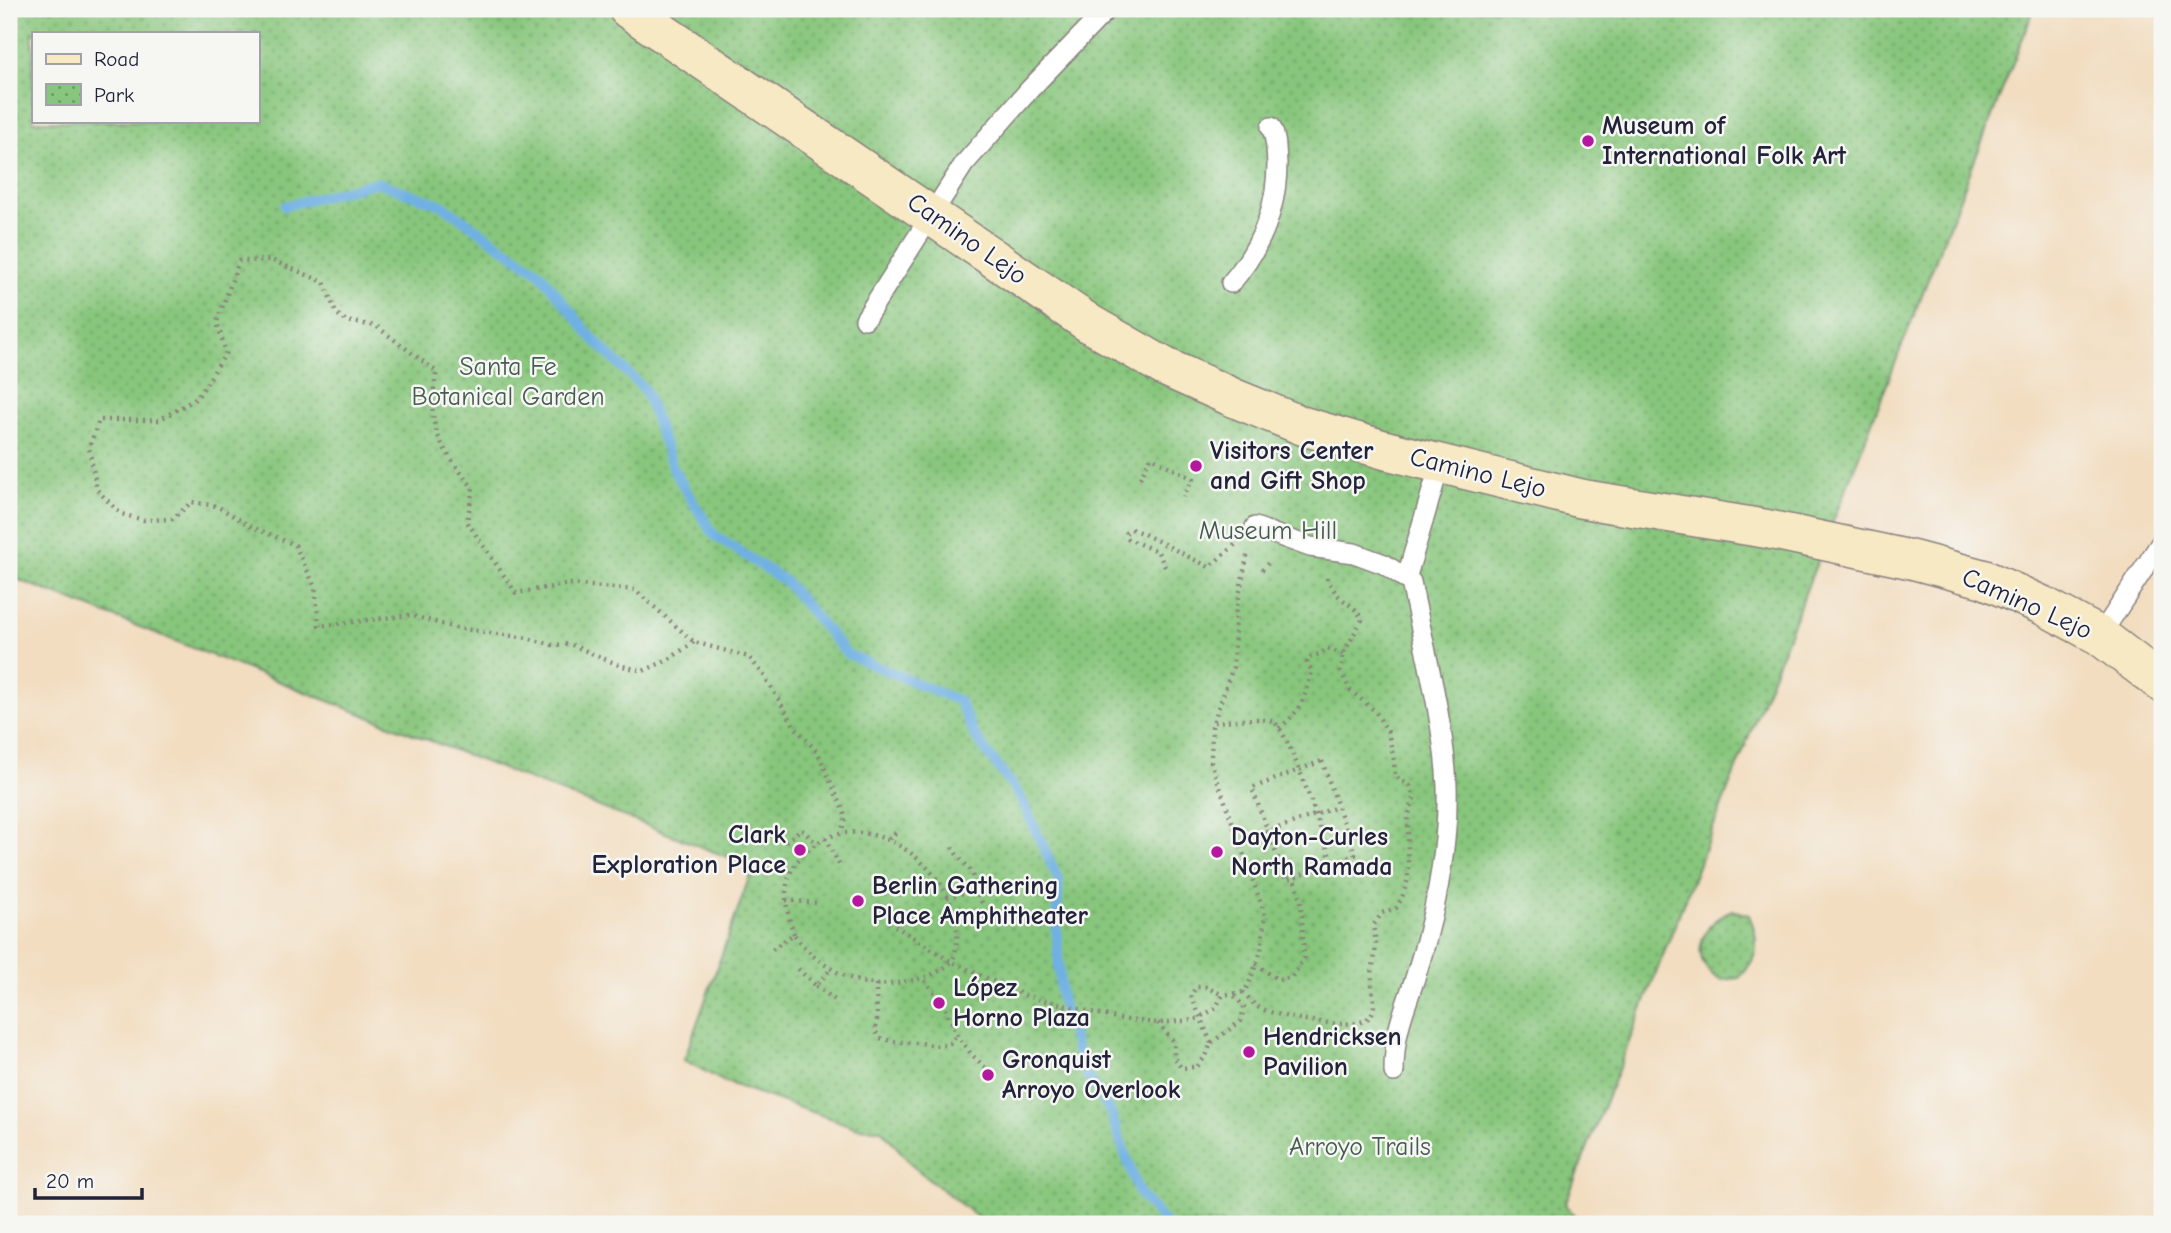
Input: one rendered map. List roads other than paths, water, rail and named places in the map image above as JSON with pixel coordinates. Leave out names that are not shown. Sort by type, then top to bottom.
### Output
[{"type":"street","name":"Camino Lejo","points":[[628,9],[1090,324],[1165,367],[1234,398],[1303,426],[1440,464],[1583,499],[1767,529],[1913,560],[1983,579],[2044,606],[2100,636],[2162,683]]},
{"type":"lane","points":[[865,319],[964,164],[1030,89],[1107,9]]},
{"type":"lane","points":[[1231,283],[1255,249],[1274,207],[1277,183],[1276,136],[1271,127]]},
{"type":"lane","points":[[1406,579],[1440,464]]},
{"type":"lane","points":[[1255,527],[1310,547],[1354,553],[1384,564],[1411,582],[1447,785],[1446,835],[1430,922],[1416,975],[1401,1013],[1394,1049],[1394,1072]]},
{"type":"lane","points":[[2100,636],[2162,541]]},
{"type":"waterway","points":[[285,206],[377,182],[442,205],[540,273],[592,338],[645,390],[674,471],[713,534],[786,582],[847,654],[959,701],[975,736],[1021,798],[1059,881],[1056,923],[1061,999],[1083,1069],[1110,1111],[1139,1193],[1166,1224]]},
{"type":"place","name":"Museum of International Folk Art","points":[[1588,141]]},
{"type":"place","name":"Visitors Center and Gift Shop","points":[[1196,466]]},
{"type":"place","name":"Clark Exploration Place","points":[[800,850]]},
{"type":"place","name":"Dayton-Curles North Ramada","points":[[1217,852]]},
{"type":"place","name":"Berlin Gathering Place Amphitheater","points":[[858,901]]},
{"type":"place","name":"López Horno Plaza","points":[[939,1003]]},
{"type":"place","name":"Hendricksen Pavilion","points":[[1249,1052]]},
{"type":"place","name":"Gronquist Arroyo Overlook","points":[[988,1075]]},
{"type":"park label","name":"Santa Fe Botanical Garden","points":[[508,382]]},
{"type":"park label","name":"Museum Hill","points":[[1268,531]]},
{"type":"park label","name":"Arroyo Trails","points":[[1360,1147]]}]
